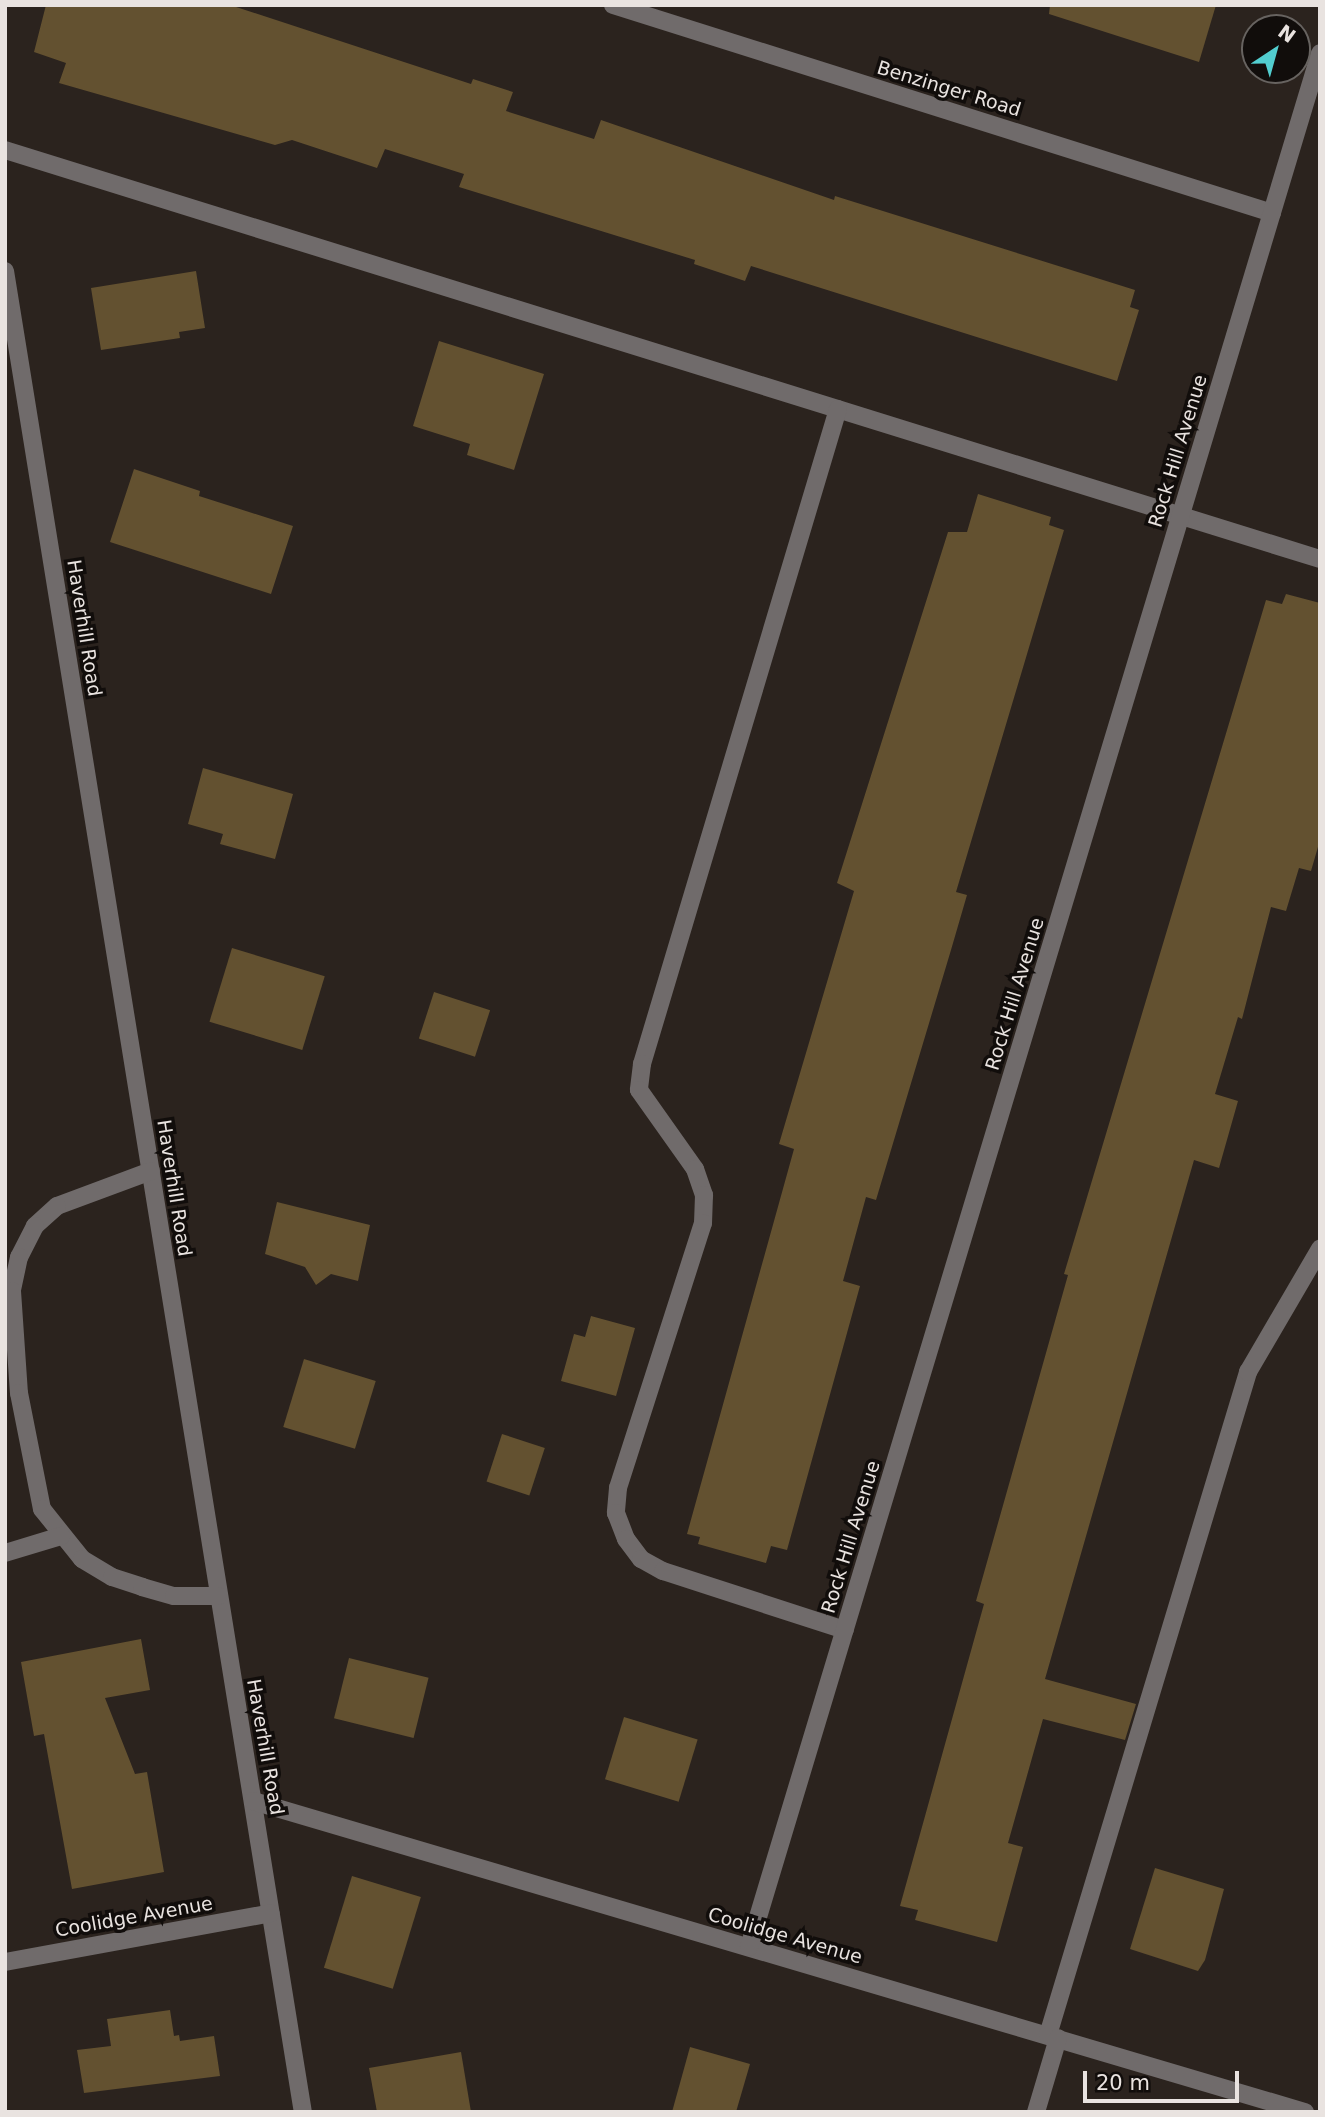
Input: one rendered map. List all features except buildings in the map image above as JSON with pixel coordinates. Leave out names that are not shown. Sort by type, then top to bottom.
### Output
[{"type":"street","name":"Benzinger Road","points":[[613,5],[1272,213]]},
{"type":"street","name":"Rock Hill Avenue","points":[[750,1947],[1320,53]]},
{"type":"street","points":[[5,150],[1180,518],[1320,559]]},
{"type":"street","name":"Haverhill Road","points":[[5,271],[303,2112]]},
{"type":"street","points":[[838,409],[642,1065],[639,1090],[695,1169],[704,1195],[703,1223],[618,1488],[616,1513],[626,1539],[641,1559],[663,1571],[845,1630]]},
{"type":"street","points":[[151,1171],[57,1206],[35,1226],[19,1256],[12,1324],[19,1393],[33,1479],[42,1509],[82,1559],[112,1577],[174,1596],[218,1596]]},
{"type":"street","points":[[1037,2112],[1053,2037],[1248,1372],[1320,1249]]},
{"type":"street","points":[[5,1553],[61,1536]]},
{"type":"street","name":"Coolidge Avenue","points":[[253,1801],[1305,2112]]},
{"type":"street","name":"Coolidge Avenue","points":[[5,1962],[271,1913]]}]
